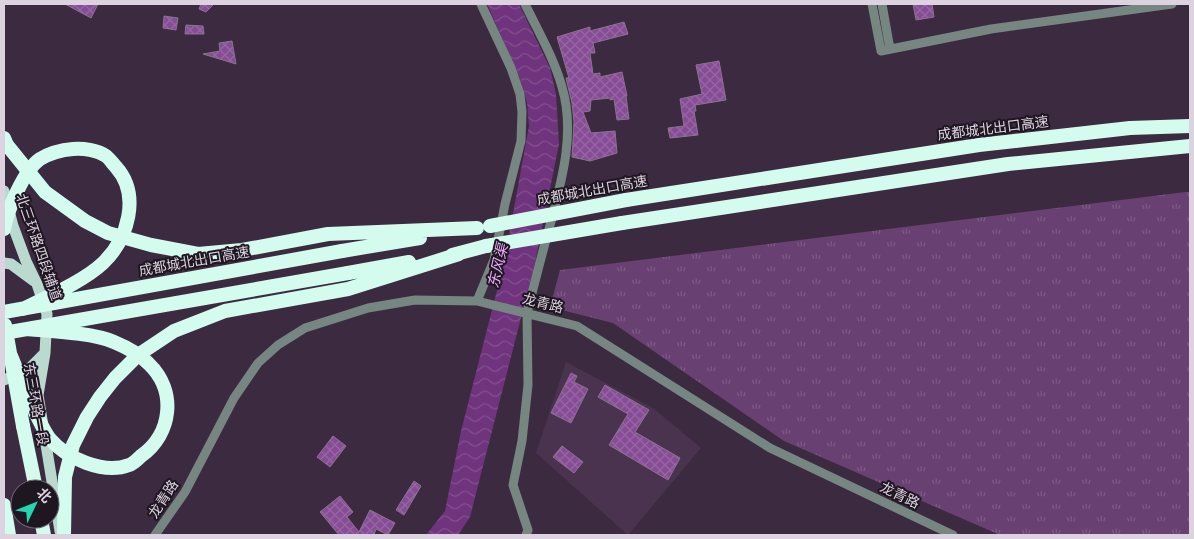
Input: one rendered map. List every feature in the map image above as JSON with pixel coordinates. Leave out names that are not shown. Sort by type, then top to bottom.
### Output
[{"type":"highway","name":"成都城北出口高速","points":[[4,322],[24,309],[626,200],[979,145],[1130,128],[1190,126]]},
{"type":"highway","points":[[4,138],[7,145],[44,192],[85,221],[108,234],[198,254],[242,250],[328,234],[483,227]]},
{"type":"highway","points":[[62,535],[65,478],[73,445],[87,417],[115,378],[138,355],[174,331],[225,311],[348,289],[486,246],[622,223],[1008,164],[1190,146]]},
{"type":"highway","points":[[4,229],[5,220],[20,184],[39,160],[60,150],[83,148],[106,156],[118,170],[129,189],[130,206],[127,225],[118,244],[103,263],[76,282],[24,309]]},
{"type":"highway","points":[[27,328],[460,254]]},
{"type":"highway","points":[[4,322],[27,328],[112,341],[132,351],[150,364],[162,381],[168,402],[167,420],[158,440],[148,452],[129,465],[109,468],[86,464],[67,454],[49,438],[33,409],[11,356]]},
{"type":"highway","name":"东三环路一段","points":[[4,322],[34,479]]},
{"type":"highway","points":[[4,505],[9,535]]},
{"type":"main road","name":"北三环路四段辅道","points":[[4,190],[16,235],[37,284],[47,314],[45,353]]},
{"type":"main road","points":[[4,263],[11,264],[37,284]]},
{"type":"main road","points":[[4,380],[29,369],[45,353]]},
{"type":"main road","points":[[45,353],[38,395],[62,535]]},
{"type":"street","points":[[477,301],[494,260],[505,204],[521,141],[522,112],[520,94],[511,68],[480,4]]},
{"type":"street","points":[[525,4],[555,66],[563,88],[568,119],[566,155],[555,206],[527,313],[528,385],[522,441],[513,485],[528,530],[526,535]]},
{"type":"street","points":[[872,4],[885,50]]},
{"type":"street","points":[[882,4],[885,50]]},
{"type":"street","points":[[1087,4],[1087,15]]},
{"type":"street","points":[[885,50],[991,29],[1172,4]]},
{"type":"street","name":"龙青路","points":[[156,535],[185,492],[234,398],[258,364],[278,345],[304,328],[368,308],[415,300],[477,301],[577,326],[770,448],[953,535]]},
{"type":"shaded area","points":[[566,362],[653,408],[701,448],[628,535],[536,453]]},
{"type":"green space","points":[[1190,192],[1190,535],[1000,535],[784,441],[613,323],[550,307],[560,270]]},
{"type":"water","points":[[487,4],[519,4],[550,68],[556,94],[559,144],[535,263],[470,517],[458,535],[426,535],[445,511],[461,431],[504,263],[529,126],[527,103],[520,79]]},
{"type":"building","points":[[65,4],[98,4],[91,18]]},
{"type":"building","points":[[201,4],[214,4],[206,12],[199,9]]},
{"type":"building","points":[[913,4],[932,4],[934,17],[916,20]]},
{"type":"building","points":[[164,16],[178,18],[176,30],[163,28]]},
{"type":"building","points":[[624,22],[628,34],[593,43],[595,53],[590,53],[593,74],[600,73],[600,77],[622,72],[629,119],[617,120],[614,99],[610,100],[610,98],[591,100],[590,111],[583,112],[591,133],[615,131],[617,153],[590,161],[572,157],[574,122],[566,78],[569,78],[557,37],[590,27],[590,31]]},
{"type":"building","points":[[186,25],[203,26],[204,34],[185,34]]},
{"type":"building","points":[[232,41],[236,64],[203,54],[220,51],[219,43]]},
{"type":"building","points":[[719,61],[726,100],[695,105],[696,111],[694,111],[698,135],[670,138],[668,128],[684,126],[680,99],[702,94],[696,65]]},
{"type":"building","points":[[571,373],[577,376],[574,382],[588,389],[571,423],[551,413]]},
{"type":"building","points":[[605,385],[649,410],[635,432],[680,458],[668,480],[609,445],[628,414],[598,397]]},
{"type":"building","points":[[333,436],[346,446],[330,467],[317,457]]},
{"type":"building","points":[[562,446],[583,462],[574,473],[553,457]]},
{"type":"building","points":[[414,481],[421,486],[404,515],[396,510]]},
{"type":"building","points":[[340,496],[353,512],[347,517],[359,532],[370,510],[395,523],[388,535],[376,529],[374,535],[339,535],[320,512]]},
{"type":"water label","name":"东风渠","points":[[498,266]]}]
